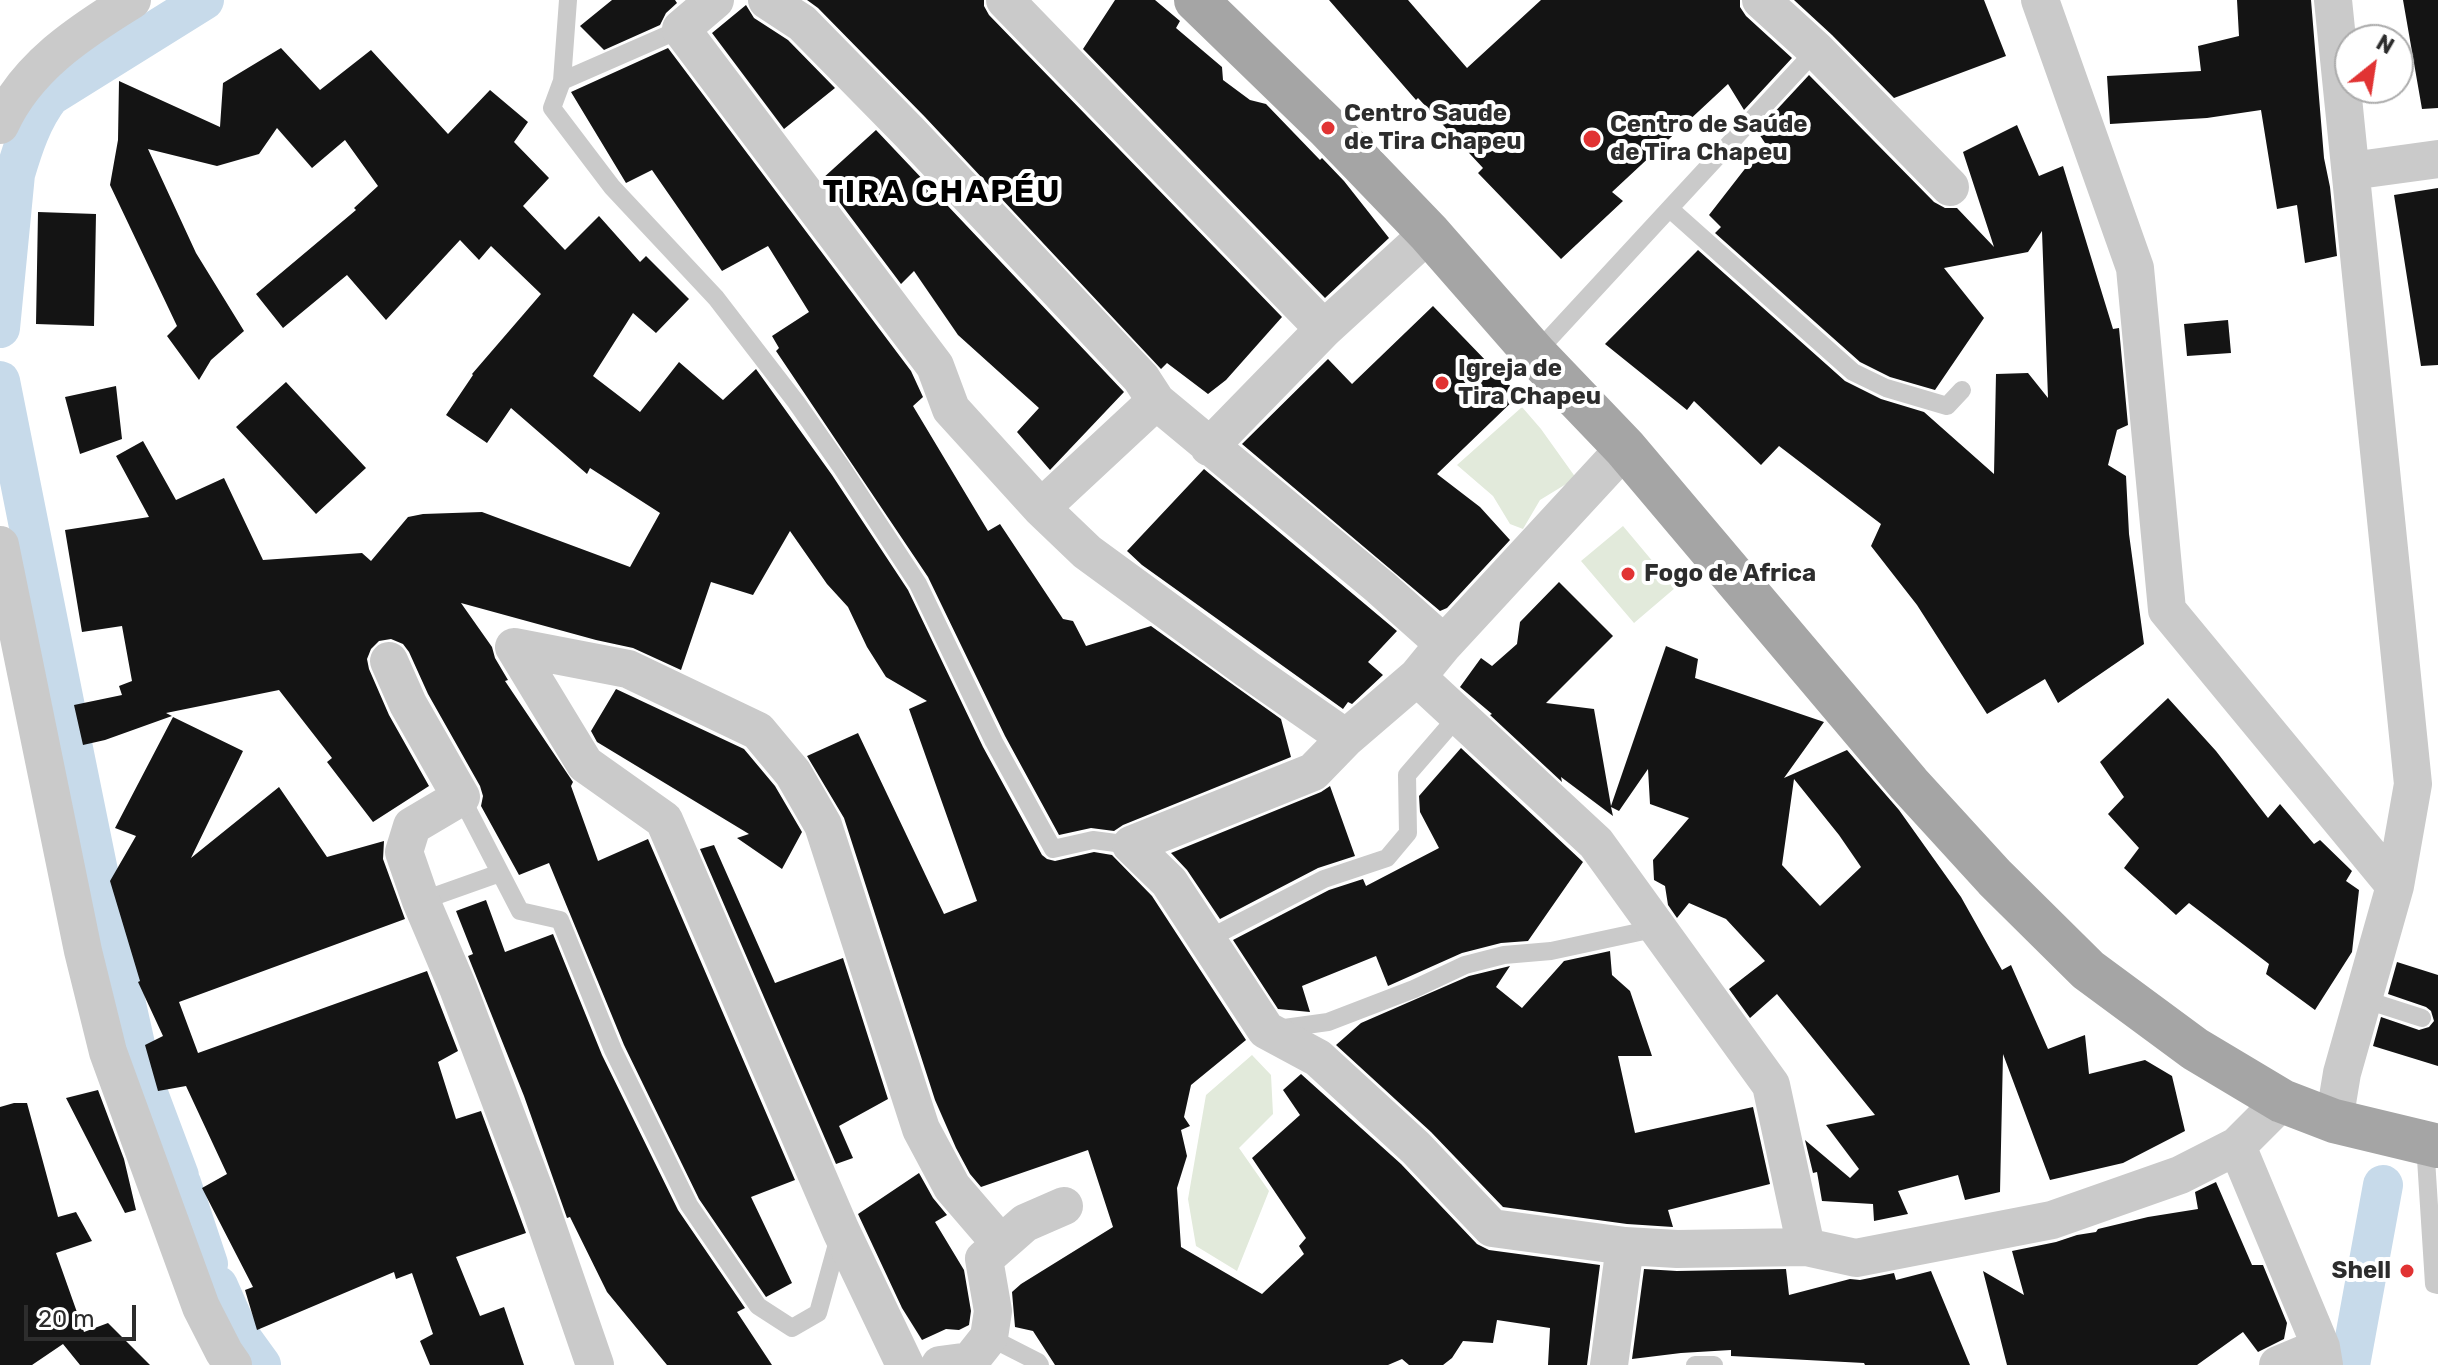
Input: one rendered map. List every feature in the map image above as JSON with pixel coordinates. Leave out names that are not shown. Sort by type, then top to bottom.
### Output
[{"type":"main road","points":[[1196,0],[1328,128],[1429,233],[1535,354],[1625,448],[1909,784],[1995,878],[2088,970],[2195,1049],[2282,1101],[2334,1121],[2434,1139]]},
{"type":"street","points":[[0,125],[29,80],[47,61],[71,39],[132,0]]},
{"type":"street","points":[[715,0],[681,29],[935,366],[951,409],[1041,508],[1087,552],[1346,738]]},
{"type":"street","points":[[767,0],[802,23],[909,132],[1141,378],[1156,401],[1444,644]]},
{"type":"street","points":[[1005,0],[1324,329]]},
{"type":"street","points":[[1761,0],[1816,50],[1950,187]]},
{"type":"street","points":[[2040,0],[2135,268],[2167,610],[2395,886]]},
{"type":"street","points":[[2333,0],[2425,787],[2342,1073],[2334,1121]]},
{"type":"street","points":[[2351,171],[2438,159]]},
{"type":"street","points":[[1209,447],[1324,329],[1429,233]]},
{"type":"street","points":[[1041,508],[1156,401]]},
{"type":"street","points":[[1625,448],[1417,677],[1346,738],[1313,772],[1131,845],[1169,882],[1266,1030],[1318,1058],[1416,1148],[1492,1228],[1625,1246],[1677,1249],[1806,1247],[1856,1258],[2052,1220],[2180,1175],[2237,1146],[2282,1101]]},
{"type":"street","points":[[0,545],[80,936],[108,1052],[201,1307],[233,1365]]},
{"type":"street","points":[[905,1365],[841,1231],[664,820],[585,764],[514,647],[628,669],[758,731],[793,773],[823,825],[921,1129],[952,1187],[1001,1244]]},
{"type":"street","points":[[389,661],[408,704],[461,797],[412,826],[404,852],[528,1172],[595,1365]]},
{"type":"street","points":[[1417,677],[1596,843],[1771,1085],[1806,1247]]},
{"type":"street","points":[[2237,1146],[2322,1356],[2278,1365]]},
{"type":"street","points":[[940,1365],[970,1361],[989,1337],[993,1311],[984,1259],[1025,1223],[1064,1206]]},
{"type":"street","points":[[1609,1365],[1625,1246]]},
{"type":"lane","points":[[568,0],[562,81],[552,108],[612,187],[716,298],[796,402],[918,584],[994,742],[1053,849],[1093,840],[1131,845]]},
{"type":"lane","points":[[562,81],[681,29]]},
{"type":"lane","points":[[1535,354],[1816,50]]},
{"type":"lane","points":[[1670,209],[1853,372],[1886,388],[1947,406],[1962,390]]},
{"type":"lane","points":[[1206,940],[1324,879],[1387,858],[1408,833],[1407,775],[1458,716]]},
{"type":"lane","points":[[461,797],[520,911],[560,920],[613,1050],[689,1205],[758,1306],[792,1328],[818,1313],[841,1231]]},
{"type":"lane","points":[[421,901],[500,873]]},
{"type":"lane","points":[[1266,1030],[1328,1022],[1478,962],[1504,955],[1551,951],[1658,928]]},
{"type":"lane","points":[[2363,999],[2422,1018]]},
{"type":"lane","points":[[2434,1139],[2434,1284],[2438,1285]]},
{"type":"lane","points":[[989,1337],[1040,1365]]},
{"type":"lane","points":[[1695,1365],[1714,1365]]},
{"type":"green space","points":[[1522,407],[1576,478],[1540,500],[1523,529],[1510,524],[1493,496],[1457,465]]},
{"type":"green space","name":"Fogo de Africa","points":[[1623,526],[1675,588],[1634,623],[1581,561]]},
{"type":"green space","points":[[1252,1055],[1271,1075],[1273,1114],[1239,1148],[1269,1191],[1237,1271],[1196,1246],[1188,1199],[1206,1095]]},
{"type":"building","points":[[612,0],[675,0],[677,3],[666,13],[660,25],[604,50],[580,26]]},
{"type":"building","points":[[807,0],[984,0],[989,15],[1282,317],[1226,380],[1208,394],[1167,363],[1161,369],[925,117]]},
{"type":"building","points":[[1115,0],[1155,0],[1180,21],[1176,28],[1222,67],[1223,80],[1250,100],[1266,104],[1344,181],[1389,238],[1325,298],[1083,49]]},
{"type":"building","points":[[1329,0],[1408,0],[1467,68],[1541,0],[1740,0],[1740,7],[1746,16],[1792,58],[1744,110],[1728,84],[1612,192],[1623,201],[1561,259],[1478,173],[1483,168],[1418,98],[1416,100]]},
{"type":"building","points":[[1794,0],[1984,0],[2006,56],[1894,98]]},
{"type":"building","points":[[2237,0],[2311,0],[2324,158],[2337,256],[2305,263],[2297,205],[2277,209],[2261,110],[2207,118],[2110,124],[2107,76],[2201,71],[2198,46],[2239,36]]},
{"type":"building","points":[[2403,0],[2438,0],[2438,108],[2422,109],[2414,63],[2414,24],[2407,24]]},
{"type":"building","points":[[746,5],[754,18],[788,40],[835,88],[784,129],[712,33]]},
{"type":"building","points":[[281,48],[320,90],[371,50],[448,134],[490,90],[528,122],[514,142],[549,178],[523,206],[565,250],[599,216],[640,262],[646,256],[689,299],[656,333],[633,313],[593,376],[640,412],[679,362],[723,400],[756,369],[832,475],[908,590],[983,747],[1042,855],[1055,861],[1094,852],[1112,855],[1152,896],[1246,1040],[1191,1085],[1184,1117],[1190,1126],[1181,1130],[1187,1156],[1177,1188],[1181,1247],[1262,1294],[1304,1254],[1299,1246],[1306,1238],[1252,1158],[1300,1115],[1283,1090],[1301,1074],[1401,1164],[1477,1244],[1489,1250],[1600,1265],[1587,1365],[1548,1365],[1550,1328],[1497,1320],[1493,1343],[1463,1341],[1452,1358],[1443,1365],[1409,1365],[1402,1359],[1388,1365],[1055,1365],[1033,1331],[1015,1327],[1012,1292],[1113,1227],[1088,1150],[981,1187],[956,1148],[935,1100],[844,818],[807,756],[858,733],[944,914],[977,901],[909,709],[927,701],[886,677],[848,607],[827,584],[790,531],[753,595],[711,582],[681,670],[633,648],[461,603],[492,647],[508,680],[505,681],[573,782],[571,786],[598,861],[648,839],[795,1180],[751,1197],[792,1283],[766,1297],[699,1199],[624,1045],[549,863],[519,875],[481,806],[483,796],[480,786],[403,644],[391,639],[379,641],[367,659],[389,715],[429,786],[373,822],[327,762],[332,758],[279,690],[166,713],[172,716],[83,745],[74,705],[122,695],[119,686],[132,681],[122,626],[82,632],[65,530],[149,517],[116,456],[143,441],[176,500],[224,478],[263,560],[362,553],[371,561],[408,517],[482,512],[630,567],[660,513],[590,468],[587,474],[511,408],[487,443],[446,415],[472,374],[541,294],[491,246],[479,260],[460,240],[386,320],[347,275],[283,328],[256,294],[356,210],[354,208],[378,186],[345,140],[312,168],[277,128],[259,154],[217,166],[148,149],[196,253],[244,331],[211,360],[199,380],[167,336],[177,326],[110,185],[118,140],[119,81],[220,127],[223,83]]},
{"type":"building","points":[[668,48],[911,371],[923,397],[913,406],[988,531],[1000,524],[1063,619],[1073,621],[1086,646],[1151,626],[1281,719],[1291,757],[1114,831],[1091,828],[1059,835],[1005,736],[928,577],[776,351],[779,348],[772,336],[809,312],[768,246],[722,271],[652,170],[626,183],[571,92]]},
{"type":"building","points":[[1809,75],[1934,202],[1945,208],[1957,208],[1994,247],[1963,152],[2017,125],[2039,176],[2063,166],[2113,329],[2119,328],[2128,425],[2117,430],[2108,465],[2126,476],[2129,534],[2144,644],[2058,703],[2045,679],[1987,714],[1917,605],[1871,546],[1881,524],[1779,446],[1761,465],[1694,401],[1687,410],[1605,344],[1698,250],[1845,381],[1881,399],[1924,412],[1994,474],[1996,374],[2028,373],[2048,398],[2042,231],[2028,252],[1944,268],[1984,318],[1935,390],[1890,377],[1860,362],[1715,233],[1721,227],[1709,215],[1765,143],[1757,131]]},
{"type":"building","points":[[876,130],[1124,392],[1050,470],[1017,432],[1039,408],[958,335],[914,271],[901,284],[822,179]]},
{"type":"building","points":[[2438,188],[2438,365],[2421,366],[2394,195]]},
{"type":"building","points":[[38,212],[96,214],[94,326],[36,324]]},
{"type":"building","points":[[1433,306],[1519,395],[1437,474],[1480,507],[1510,540],[1447,608],[1440,611],[1242,444],[1328,359],[1352,384]]},
{"type":"building","points":[[2228,320],[2231,353],[2187,356],[2184,324]]},
{"type":"building","points":[[286,382],[366,468],[316,514],[236,427]]},
{"type":"building","points":[[116,386],[122,439],[80,454],[65,397]]},
{"type":"building","points":[[1204,469],[1397,631],[1368,662],[1383,675],[1352,704],[1348,702],[1343,709],[1142,565],[1127,551]]},
{"type":"building","points":[[1559,582],[1613,636],[1546,703],[1594,709],[1611,806],[1666,646],[1698,659],[1695,678],[1824,722],[1784,778],[1847,750],[1899,810],[1961,897],[2002,970],[2011,965],[2048,1049],[2085,1035],[2089,1074],[2145,1060],[2172,1076],[2185,1131],[2123,1163],[2050,1180],[2003,1054],[2000,1192],[1965,1200],[1958,1175],[1898,1191],[1908,1214],[1874,1221],[1873,1204],[1822,1201],[1817,1172],[1813,1173],[1805,1140],[1850,1178],[1859,1169],[1826,1125],[1875,1115],[1777,994],[1750,1018],[1729,989],[1765,961],[1726,919],[1689,903],[1677,918],[1668,905],[1665,886],[1654,880],[1653,860],[1689,818],[1650,804],[1648,769],[1619,811],[1611,807],[1613,816],[1561,777],[1562,782],[1460,687],[1481,658],[1492,666],[1517,644],[1520,622]],"holes":[[[1794,779],[1861,867],[1820,906],[1782,865]]]},
{"type":"building","points":[[616,689],[744,749],[775,786],[802,832],[782,869],[737,838],[749,834],[597,742],[591,731]]},
{"type":"building","points":[[2168,698],[2216,751],[2268,818],[2280,804],[2314,844],[2320,840],[2352,871],[2346,881],[2359,890],[2352,952],[2315,1010],[2266,974],[2269,964],[2189,903],[2176,915],[2124,868],[2139,848],[2108,814],[2124,797],[2100,762]]},
{"type":"building","points":[[173,717],[243,751],[191,858],[279,787],[327,857],[384,841],[383,859],[405,919],[179,1002],[198,1053],[427,971],[458,1051],[438,1062],[456,1119],[481,1111],[526,1233],[456,1257],[480,1316],[504,1307],[524,1365],[430,1365],[420,1341],[433,1334],[412,1273],[396,1279],[394,1272],[257,1330],[245,1290],[253,1287],[202,1188],[227,1174],[186,1086],[158,1091],[145,1045],[163,1036],[138,982],[110,881],[136,836],[115,828]]},
{"type":"building","points":[[1461,748],[1583,862],[1528,941],[1501,943],[1462,953],[1388,986],[1376,956],[1302,986],[1310,1012],[1278,1009],[1233,940],[1329,890],[1363,879],[1366,886],[1439,848],[1420,812],[1419,796]]},
{"type":"building","points":[[1330,786],[1355,856],[1318,868],[1220,919],[1187,870],[1171,853]]},
{"type":"building","points":[[714,845],[775,983],[843,958],[888,1099],[839,1126],[853,1158],[836,1164],[700,849]]},
{"type":"building","points":[[486,900],[505,952],[553,934],[602,1055],[678,1210],[745,1308],[737,1312],[772,1365],[667,1365],[607,1292],[570,1217],[567,1218],[524,1096],[468,956],[473,954],[456,911]]},
{"type":"building","points":[[1610,951],[1612,975],[1630,991],[1652,1056],[1618,1056],[1635,1133],[1753,1107],[1770,1184],[1668,1210],[1673,1227],[1503,1207],[1431,1132],[1336,1045],[1361,1023],[1469,976],[1510,966],[1496,987],[1522,1008],[1564,961]]},
{"type":"building","points":[[2397,962],[2438,975],[2438,1066],[2373,1046],[2381,1017],[2419,1030],[2429,1027],[2434,1021],[2426,1007],[2388,994]]},
{"type":"building","points":[[98,1090],[124,1159],[136,1210],[125,1213],[66,1098]]},
{"type":"building","points":[[27,1103],[58,1217],[76,1212],[92,1241],[56,1253],[84,1332],[108,1323],[150,1365],[80,1365],[63,1344],[32,1365],[0,1365],[0,1107]]},
{"type":"building","points":[[919,1173],[947,1215],[935,1222],[964,1270],[971,1311],[969,1325],[959,1330],[946,1329],[922,1340],[902,1308],[858,1214]]},
{"type":"building","points":[[2216,1182],[2252,1265],[2263,1265],[2287,1323],[2284,1339],[2258,1352],[2243,1332],[2197,1365],[2007,1365],[1983,1271],[2024,1295],[2012,1251],[2148,1217],[2198,1209],[2195,1192]]},
{"type":"building","points":[[1644,1269],[1786,1269],[1789,1295],[1850,1279],[1894,1273],[1896,1280],[1931,1271],[1970,1365],[1865,1365],[1731,1356],[1731,1350],[1632,1359]]},
{"type":"waterway","points":[[0,328],[15,174],[38,114],[50,96],[204,0]]},
{"type":"waterway","points":[[0,381],[65,707]]},
{"type":"waterway","points":[[67,719],[112,940]]},
{"type":"waterway","points":[[113,946],[143,1080],[179,1176]]},
{"type":"waterway","points":[[181,1183],[208,1264]]},
{"type":"waterway","points":[[2350,1365],[2383,1185]]},
{"type":"waterway","points":[[218,1286],[240,1336],[261,1365]]},
{"type":"place","name":"Centro Saude de Tira Chapeu","points":[[1328,128]]},
{"type":"place","name":"Centro de Saúde de Tira Chapeu","points":[[1592,139]]},
{"type":"place","name":"Igreja de Tira Chapeu","points":[[1442,383]]},
{"type":"place","name":"Fogo de Africa","points":[[1628,574]]},
{"type":"place","name":"Shell","points":[[2407,1271]]},
{"type":"district","name":"TIRA CHAPÉU","points":[[942,193]]}]
